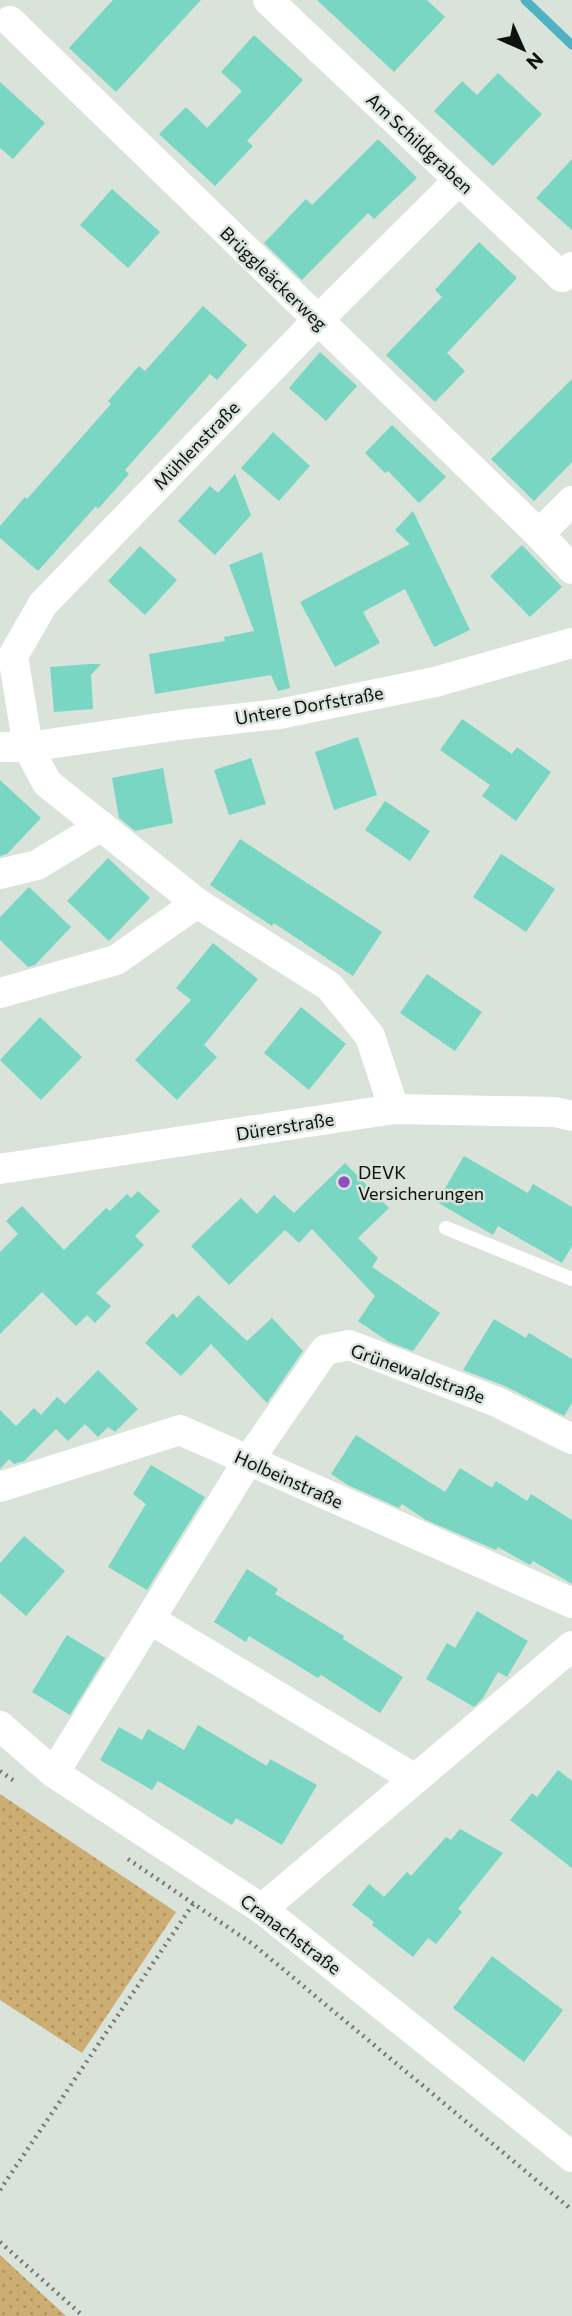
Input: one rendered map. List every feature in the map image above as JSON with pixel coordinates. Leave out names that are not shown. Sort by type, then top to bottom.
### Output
[{"type":"street","name":"Am Schildgraben","points":[[268,0],[562,277],[572,267]]},
{"type":"street","name":"Brüggleäckerweg","points":[[12,18],[572,569]]},
{"type":"street","name":"Mühlenstraße","points":[[394,1110],[370,1037],[329,986],[197,903],[47,783],[14,747],[13,656],[43,604],[317,320],[459,180]]},
{"type":"street","points":[[539,534],[572,501]]},
{"type":"street","name":"Untere Dorfstraße","points":[[14,747],[179,724],[279,714],[435,682],[572,643]]},
{"type":"street","points":[[0,874],[37,864],[101,826]]},
{"type":"street","points":[[0,993],[116,960],[197,903]]},
{"type":"street","name":"Dürerstraße","points":[[0,1169],[394,1110],[555,1112],[572,1116]]},
{"type":"street","name":"Grünewaldstraße","points":[[54,1773],[248,1461],[325,1350],[349,1345],[496,1402],[572,1439]]},
{"type":"street","name":"Holbeinstraße","points":[[0,1487],[180,1430],[572,1603]]},
{"type":"street","points":[[151,1620],[415,1779]]},
{"type":"street","points":[[262,1909],[572,1646]]},
{"type":"street","name":"Cranachstraße","points":[[0,1726],[54,1773],[262,1909],[572,2157]]},
{"type":"lane","points":[[446,1228],[572,1279]]},
{"type":"path","points":[[0,1771],[23,1787]]},
{"type":"path","points":[[125,1857],[254,1945],[572,2210]]},
{"type":"path","points":[[0,2190],[212,1878]]},
{"type":"path","points":[[0,2242],[83,2316]]},
{"type":"shaded area","points":[[0,1794],[176,1912],[82,2053],[0,2000]]},
{"type":"shaded area","points":[[0,2255],[66,2316],[0,2316]]},
{"type":"building","points":[[113,0],[201,0],[116,92],[69,48]]},
{"type":"building","points":[[317,0],[427,0],[445,17],[394,72]]},
{"type":"building","points":[[254,35],[303,80],[247,141],[253,146],[215,186],[159,134],[186,107],[207,128],[242,91],[221,72]]},
{"type":"building","points":[[498,73],[542,114],[493,166],[434,111],[462,81],[477,95]]},
{"type":"building","points":[[0,82],[45,123],[13,159],[0,148]]},
{"type":"building","points":[[378,139],[417,178],[374,219],[368,213],[302,280],[264,243],[306,199],[312,205]]},
{"type":"building","points":[[572,159],[572,230],[536,198]]},
{"type":"building","points":[[112,189],[160,232],[128,268],[80,225]]},
{"type":"building","points":[[479,242],[517,278],[447,353],[465,371],[435,402],[386,355],[442,297],[435,290]]},
{"type":"building","points":[[203,306],[247,345],[217,380],[210,374],[125,470],[129,474],[98,509],[96,506],[38,571],[0,538],[0,526],[111,404],[108,401],[139,366],[145,371]]},
{"type":"building","points":[[320,352],[357,386],[326,421],[289,388]]},
{"type":"building","points":[[572,379],[572,462],[534,501],[491,459]]},
{"type":"building","points":[[392,425],[446,477],[419,503],[388,471],[385,473],[365,453]]},
{"type":"building","points":[[273,432],[310,466],[279,501],[241,468]]},
{"type":"building","points":[[235,474],[251,515],[215,555],[178,521],[210,486],[218,493]]},
{"type":"building","points":[[413,511],[470,630],[434,647],[405,589],[363,612],[380,643],[335,667],[300,602],[410,544],[395,530]]},
{"type":"building","points":[[522,545],[562,587],[530,617],[490,576]]},
{"type":"building","points":[[140,546],[177,580],[145,615],[108,581]]},
{"type":"building","points":[[262,552],[290,688],[278,691],[271,675],[155,694],[149,654],[225,641],[224,637],[254,631],[229,565]]},
{"type":"building","points":[[101,664],[91,675],[93,709],[54,712],[50,667]]},
{"type":"building","points":[[462,719],[512,754],[517,747],[551,772],[516,821],[482,796],[490,785],[440,750]]},
{"type":"building","points":[[358,737],[377,795],[334,810],[315,752]]},
{"type":"building","points":[[251,758],[266,804],[229,815],[214,770]]},
{"type":"building","points":[[163,768],[173,823],[135,831],[119,818],[112,778]]},
{"type":"building","points":[[0,780],[41,818],[7,854],[0,856]]},
{"type":"building","points":[[385,801],[430,831],[410,861],[365,830]]},
{"type":"building","points":[[240,839],[382,932],[353,976],[274,923],[272,926],[210,885]]},
{"type":"building","points":[[501,854],[555,889],[526,932],[473,897]]},
{"type":"building","points":[[108,858],[150,898],[109,941],[67,901]]},
{"type":"building","points":[[29,887],[71,927],[35,965],[28,967],[0,940],[0,917]]},
{"type":"building","points":[[213,943],[258,979],[204,1045],[217,1057],[177,1100],[135,1060],[191,1000],[176,988]]},
{"type":"building","points":[[427,974],[482,1012],[455,1051],[400,1013]]},
{"type":"building","points":[[301,1007],[346,1044],[309,1090],[264,1053]]},
{"type":"building","points":[[40,1017],[82,1057],[41,1100],[0,1060]]},
{"type":"building","points":[[464,1156],[528,1193],[533,1184],[572,1207],[572,1246],[562,1263],[498,1226],[493,1235],[437,1202]]},
{"type":"building","points":[[345,1163],[389,1208],[358,1238],[378,1258],[372,1267],[440,1313],[413,1351],[389,1342],[358,1321],[375,1296],[312,1229],[299,1243],[285,1230],[229,1285],[191,1246],[241,1198],[257,1214],[274,1195],[294,1213]]},
{"type":"building","points":[[138,1191],[160,1211],[135,1236],[144,1245],[96,1293],[111,1306],[95,1323],[87,1315],[76,1326],[42,1292],[0,1334],[0,1252],[18,1234],[6,1221],[22,1206],[64,1250],[106,1208],[110,1211],[127,1194],[131,1198]]},
{"type":"building","points":[[198,1295],[247,1341],[272,1318],[303,1351],[267,1403],[211,1344],[181,1376],[145,1343],[173,1313],[177,1318]]},
{"type":"building","points":[[494,1319],[526,1338],[529,1333],[572,1359],[572,1403],[564,1416],[505,1386],[463,1370]]},
{"type":"building","points":[[98,1370],[138,1409],[115,1432],[108,1427],[98,1437],[85,1424],[68,1441],[56,1429],[24,1461],[14,1464],[9,1459],[0,1469],[0,1410],[16,1426],[34,1408],[41,1415],[57,1397],[65,1404]]},
{"type":"building","points":[[356,1435],[445,1492],[460,1468],[492,1488],[496,1481],[527,1501],[531,1494],[572,1520],[572,1584],[533,1561],[530,1565],[498,1547],[496,1550],[426,1520],[402,1504],[399,1508],[348,1485],[331,1474]]},
{"type":"building","points":[[151,1465],[205,1497],[147,1590],[108,1567],[146,1504],[133,1494]]},
{"type":"building","points":[[24,1536],[65,1571],[26,1616],[0,1593],[0,1563]]},
{"type":"building","points":[[247,1569],[278,1589],[275,1594],[344,1636],[343,1639],[403,1677],[380,1713],[321,1675],[318,1678],[249,1636],[246,1642],[214,1622]]},
{"type":"building","points":[[477,1611],[528,1641],[507,1677],[498,1672],[483,1698],[474,1707],[426,1679],[447,1643],[455,1648]]},
{"type":"building","points":[[67,1635],[105,1658],[70,1715],[32,1692]]},
{"type":"building","points":[[198,1725],[267,1766],[270,1759],[317,1785],[282,1845],[236,1818],[232,1825],[158,1781],[152,1790],[100,1760],[119,1727],[142,1740],[148,1729],[184,1750]]},
{"type":"building","points":[[558,1770],[572,1781],[572,1868],[510,1820],[532,1793],[537,1797]]},
{"type":"building","points":[[460,1829],[503,1853],[458,1909],[462,1912],[436,1944],[428,1938],[413,1957],[372,1925],[374,1922],[352,1905],[369,1884],[384,1897],[407,1872],[411,1876],[446,1837],[451,1840]]},
{"type":"building","points":[[492,1956],[563,2010],[524,2062],[453,2008]]},
{"type":"waterway","points":[[525,0],[572,45]]},
{"type":"place","name":"DEVK Versicherungen","points":[[344,1182]]}]
